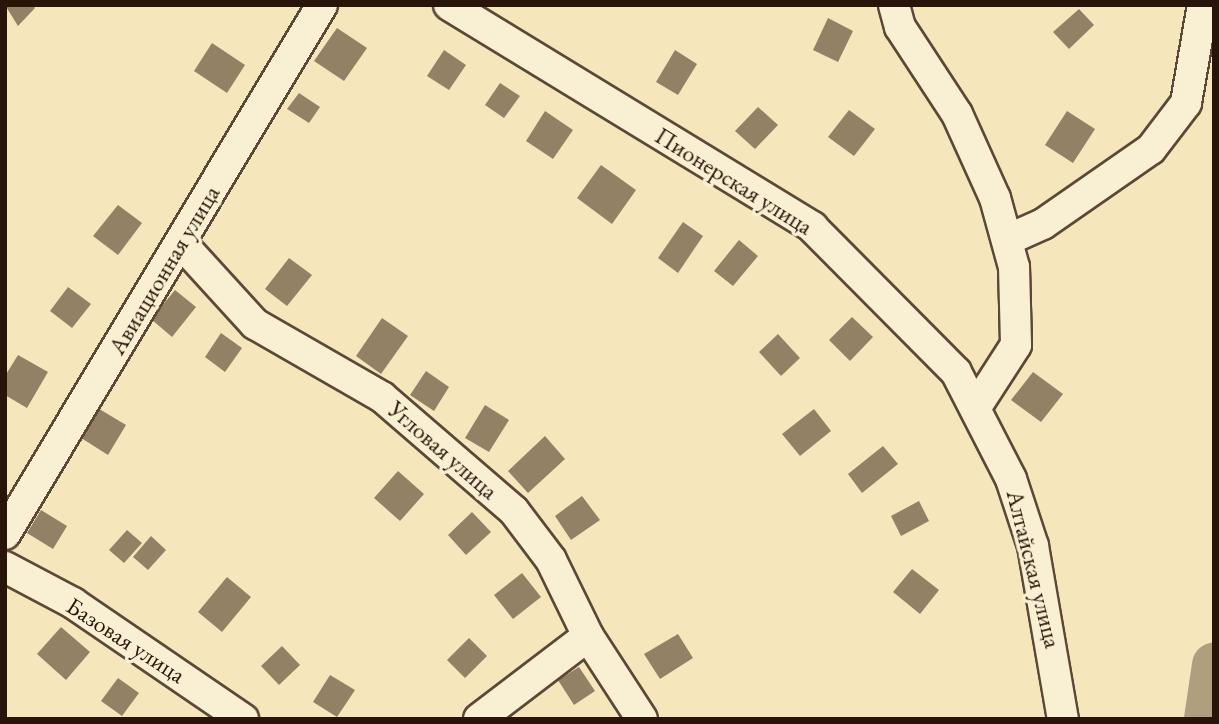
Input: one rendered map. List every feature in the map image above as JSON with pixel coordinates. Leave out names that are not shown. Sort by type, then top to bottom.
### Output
[{"type":"street","name":"Авиационная улица","points":[[5,534],[322,5]]},
{"type":"street","name":"Пионерская улица","points":[[449,5],[812,227],[956,372],[976,407]]},
{"type":"street","points":[[894,5],[900,27],[957,114],[1007,240],[1014,267],[1016,345],[976,407]]},
{"type":"street","points":[[1007,240],[1043,224],[1151,149],[1186,103],[1203,5]]},
{"type":"street","name":"Угловая улица","points":[[181,243],[255,324],[382,397],[514,511],[551,560],[588,636],[642,719]]},
{"type":"street","name":"Алтайская улица","points":[[976,407],[1012,479],[1033,546],[1061,718]]},
{"type":"street","name":"Базовая улица","points":[[5,567],[73,603],[243,719]]},
{"type":"street","points":[[479,719],[588,636]]},
{"type":"building","points":[[5,5],[33,5],[35,8],[18,26]]},
{"type":"building","points":[[1079,9],[1094,25],[1069,49],[1053,32]]},
{"type":"building","points":[[828,18],[853,31],[838,62],[813,50]]},
{"type":"building","points":[[337,28],[367,48],[344,81],[314,61]]},
{"type":"building","points":[[212,43],[245,65],[227,93],[194,71]]},
{"type":"building","points":[[444,50],[466,65],[449,90],[427,76]]},
{"type":"building","points":[[675,50],[697,64],[678,95],[656,82]]},
{"type":"building","points":[[500,83],[520,96],[504,118],[485,105]]},
{"type":"building","points":[[299,93],[320,107],[309,123],[287,109]]},
{"type":"building","points":[[758,107],[778,125],[755,149],[735,131]]},
{"type":"building","points":[[849,110],[875,129],[854,156],[828,137]]},
{"type":"building","points":[[545,111],[573,130],[553,159],[526,141]]},
{"type":"building","points":[[1067,111],[1095,129],[1073,163],[1045,145]]},
{"type":"building","points":[[601,165],[636,190],[612,224],[577,198]]},
{"type":"building","points":[[118,205],[142,223],[118,255],[93,236]]},
{"type":"building","points":[[683,222],[703,236],[678,273],[658,258]]},
{"type":"building","points":[[739,240],[758,256],[733,286],[714,271]]},
{"type":"building","points":[[289,258],[312,275],[287,306],[265,289]]},
{"type":"building","points":[[68,287],[91,304],[72,328],[50,311]]},
{"type":"building","points":[[175,290],[196,307],[172,337],[151,319]]},
{"type":"building","points":[[852,317],[873,337],[850,361],[829,340]]},
{"type":"building","points":[[382,318],[408,336],[381,374],[356,356]]},
{"type":"building","points":[[221,333],[242,348],[225,372],[205,357]]},
{"type":"building","points":[[778,334],[800,358],[781,376],[759,352]]},
{"type":"building","points":[[18,355],[48,372],[27,408],[5,395],[5,376]]},
{"type":"building","points":[[426,371],[449,387],[434,411],[410,395]]},
{"type":"building","points":[[1033,372],[1063,394],[1041,422],[1011,400]]},
{"type":"building","points":[[485,405],[509,420],[489,452],[465,438]]},
{"type":"building","points":[[96,407],[126,425],[108,455],[78,436]]},
{"type":"building","points":[[814,409],[831,431],[800,456],[782,434]]},
{"type":"building","points":[[545,436],[565,459],[528,493],[508,471]]},
{"type":"building","points":[[883,446],[898,464],[862,493],[848,474]]},
{"type":"building","points":[[398,471],[424,494],[400,521],[374,498]]},
{"type":"building","points":[[582,496],[600,520],[571,540],[555,516]]},
{"type":"building","points":[[919,501],[929,521],[901,536],[891,516]]},
{"type":"building","points":[[41,510],[67,526],[53,549],[27,533]]},
{"type":"building","points":[[472,512],[491,532],[466,555],[448,535]]},
{"type":"building","points":[[127,530],[142,543],[124,563],[109,550]]},
{"type":"building","points":[[151,536],[166,550],[148,570],[133,557]]},
{"type":"building","points":[[912,569],[939,590],[920,614],[893,592]]},
{"type":"building","points":[[522,573],[541,597],[513,619],[494,595]]},
{"type":"building","points":[[227,577],[251,597],[222,632],[198,612]]},
{"type":"building","points":[[61,627],[90,652],[66,680],[37,654]]},
{"type":"building","points":[[678,634],[693,658],[660,679],[644,654]]},
{"type":"building","points":[[469,638],[487,656],[465,678],[447,660]]},
{"type":"building","points":[[282,646],[300,665],[279,685],[261,666]]},
{"type":"building","points":[[579,667],[595,691],[574,705],[558,680]]},
{"type":"building","points":[[330,675],[355,690],[337,717],[313,702]]},
{"type":"building","points":[[118,678],[139,693],[122,716],[101,701]]},
{"type":"waterway","points":[[1206,719],[1214,665]]}]
